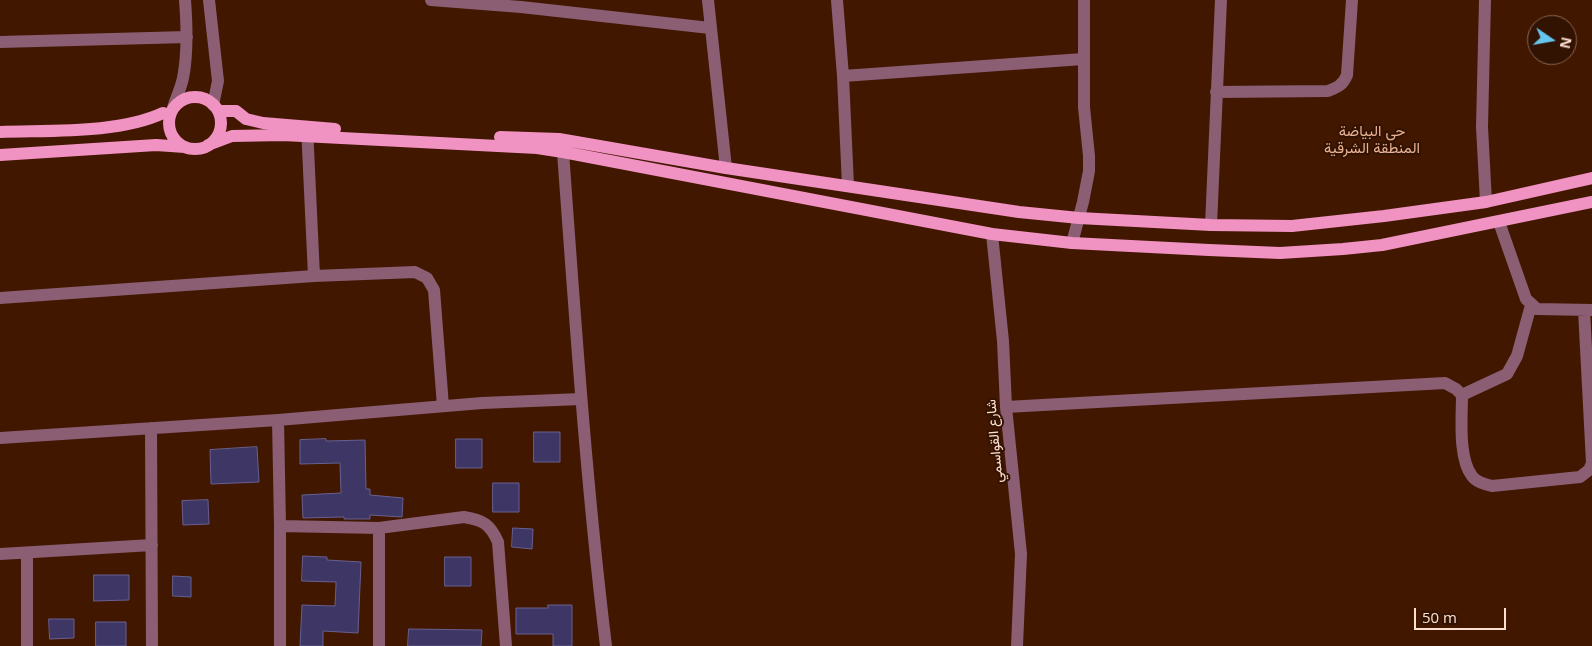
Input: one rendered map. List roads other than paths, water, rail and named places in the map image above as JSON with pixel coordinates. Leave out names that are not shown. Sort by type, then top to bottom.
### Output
[{"type":"main road","points":[[0,132],[102,128],[134,123],[162,113],[171,112],[185,98],[192,96],[200,97],[216,108],[236,111],[246,119],[255,122],[307,132],[564,152],[992,234],[1072,243],[1280,253],[1382,245],[1592,202]]},
{"type":"main road","points":[[208,145],[218,134],[220,118],[216,108]]},
{"type":"main road","points":[[171,112],[170,130],[178,143],[185,147]]},
{"type":"main road","points":[[0,155],[156,145],[200,148],[232,136],[307,132],[560,139],[726,168],[1019,212],[1078,218],[1211,225],[1292,226],[1486,202],[1592,178]]},
{"type":"main road","points":[[892,214],[896,194]]},
{"type":"street","points":[[171,112],[182,80],[187,37],[185,0]]},
{"type":"street","points":[[209,0],[218,81],[216,108]]},
{"type":"street","points":[[430,0],[521,7],[710,28]]},
{"type":"street","points":[[580,0],[581,13]]},
{"type":"street","points":[[708,0],[726,168]]},
{"type":"street","points":[[837,0],[843,76],[848,186]]},
{"type":"street","points":[[1072,243],[1087,183],[1089,156],[1084,106],[1084,0]]},
{"type":"street","points":[[1211,225],[1221,0]]},
{"type":"street","points":[[1216,92],[1328,91],[1338,88],[1347,75],[1352,0]]},
{"type":"street","points":[[1485,0],[1482,127],[1486,202]]},
{"type":"street","points":[[0,42],[187,37]]},
{"type":"street","points":[[843,76],[1083,59]]},
{"type":"street","points":[[307,132],[314,276]]},
{"type":"street","points":[[560,139],[564,152],[581,399],[594,548],[606,646]]},
{"type":"street","points":[[1006,407],[1445,383],[1462,395],[1464,458],[1472,476],[1481,483],[1492,486],[1580,477],[1589,470],[1592,463],[1588,310],[1537,309],[1531,305],[1526,299],[1499,222]]},
{"type":"street","name":"شارع القواسمي","points":[[992,234],[1003,341],[1006,407],[1021,554],[1017,646]]},
{"type":"street","points":[[0,298],[314,276],[415,272],[426,278],[434,290],[443,406]]},
{"type":"street","points":[[1462,395],[1507,374],[1517,356],[1531,305]]},
{"type":"street","points":[[0,438],[278,420],[443,406],[581,399]]},
{"type":"street","points":[[278,420],[280,646]]},
{"type":"street","points":[[151,428],[152,646]]},
{"type":"street","points":[[280,526],[379,528],[464,517],[477,519],[485,523],[493,530],[498,542],[506,646]]},
{"type":"street","points":[[379,528],[379,646]]},
{"type":"street","points":[[0,554],[152,545]]},
{"type":"street","points":[[27,553],[27,646]]},
{"type":"district","name":"حي البياضة المنطقة الشرقية","points":[[1372,140]]}]
